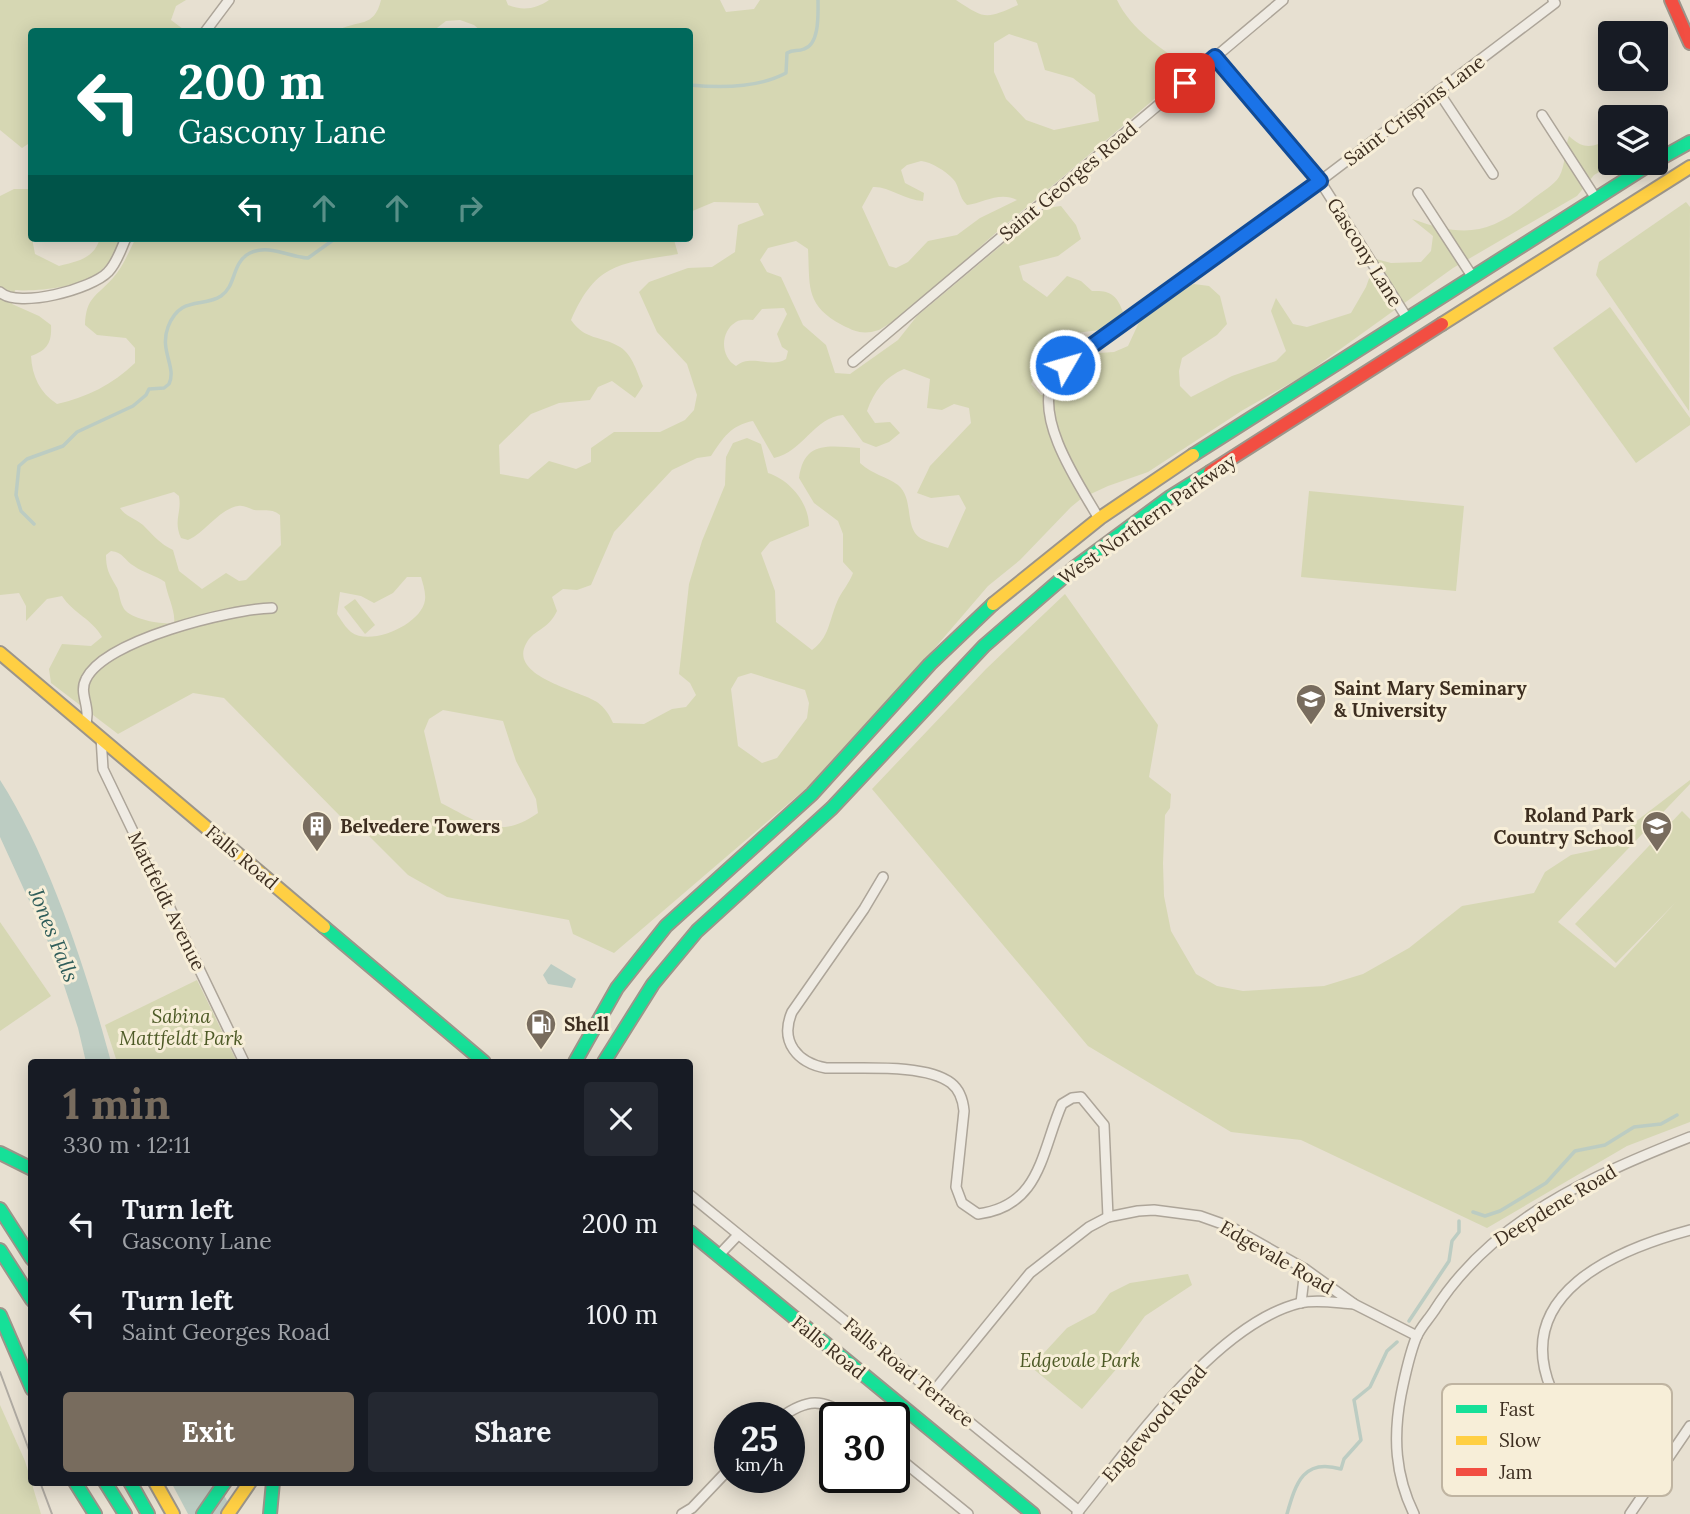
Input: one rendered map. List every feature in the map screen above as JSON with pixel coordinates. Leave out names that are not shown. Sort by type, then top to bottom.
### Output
[{"type":"main road","points":[[1671,0],[1690,43]]},
{"type":"main road","name":"West Northern Parkway","points":[[1668,154],[1690,142]]},
{"type":"main road","name":"West Northern Parkway","points":[[606,1059],[665,966],[684,944],[713,914],[830,811],[985,646],[1025,608],[1107,542],[1170,497],[1690,167]]},
{"type":"main road","name":"West Northern Parkway","points":[[577,1059],[618,986],[673,919],[812,794],[955,639],[1039,564],[1098,517],[1632,175]]},
{"type":"main road","name":"Falls Road","points":[[0,653],[480,1059]]},
{"type":"main road","points":[[0,1153],[28,1167]]},
{"type":"main road","points":[[0,1209],[28,1253]]},
{"type":"main road","name":"Falls Road","points":[[693,1235],[1033,1514]]},
{"type":"main road","points":[[0,1250],[28,1294]]},
{"type":"main road","points":[[0,1315],[28,1380]]},
{"type":"main road","points":[[71,1486],[82,1514]]},
{"type":"main road","points":[[78,1486],[95,1514]]},
{"type":"main road","points":[[108,1486],[125,1514]]},
{"type":"main road","points":[[132,1486],[148,1514]]},
{"type":"main road","points":[[157,1486],[173,1514]]},
{"type":"main road","points":[[203,1514],[222,1486]]},
{"type":"main road","points":[[228,1514],[248,1486]]},
{"type":"main road","points":[[270,1514],[273,1486]]},
{"type":"street","points":[[208,28],[229,0]]},
{"type":"street","name":"Saint Georges Road","points":[[853,362],[1283,0]]},
{"type":"street","name":"Saint Crispins Lane","points":[[1098,517],[1072,471],[1054,430],[1048,406],[1052,382],[1065,365],[1115,326],[1320,181],[1555,3],[1553,0]]},
{"type":"street","name":"Gascony Lane","points":[[1215,57],[1320,181],[1407,318]]},
{"type":"street","points":[[1438,91],[1493,174]]},
{"type":"street","points":[[1542,115],[1595,197]]},
{"type":"street","points":[[1418,193],[1472,276]]},
{"type":"street","points":[[0,292],[10,298],[36,298],[94,283],[114,264],[124,242]]},
{"type":"street","points":[[85,726],[90,714],[83,693],[84,683],[104,659],[153,636],[230,611],[272,608]]},
{"type":"street","name":"Mattfeldt Avenue","points":[[101,737],[103,769],[243,1059]]},
{"type":"street","points":[[883,877],[864,909],[792,1012],[788,1026],[793,1048],[805,1062],[813,1066],[924,1072],[954,1085],[963,1100],[964,1111],[956,1187],[962,1203],[978,1214],[1009,1205],[1035,1179],[1062,1104],[1072,1098],[1081,1097],[1104,1125],[1108,1217]]},
{"type":"street","name":"Deepdene Road","points":[[1417,1336],[1467,1266],[1512,1226],[1609,1171],[1690,1137]]},
{"type":"street","name":"Falls Road Terrace","points":[[693,1198],[1077,1512]]},
{"type":"street","name":"Edgevale Road","points":[[933,1392],[1030,1273],[1089,1227],[1108,1217],[1154,1210],[1200,1216],[1231,1227],[1305,1269],[1354,1304],[1417,1336]]},
{"type":"street","points":[[1549,1384],[1541,1345],[1546,1321],[1557,1302],[1580,1281],[1611,1260],[1690,1230]]},
{"type":"street","points":[[718,1256],[738,1235]]},
{"type":"street","points":[[1301,1303],[1305,1269]]},
{"type":"street","name":"Englewood Road","points":[[1077,1512],[1178,1390],[1198,1369],[1238,1336],[1301,1303],[1354,1304]]},
{"type":"street","points":[[1415,1514],[1401,1480],[1396,1448],[1397,1415],[1405,1372],[1417,1336]]},
{"type":"street","points":[[1672,1452],[1690,1426]]},
{"type":"street","points":[[910,1467],[968,1514]]},
{"type":"street","points":[[682,1514],[692,1508],[714,1485]]},
{"type":"street","points":[[1630,1514],[1642,1496]]},
{"type":"green space","points":[[0,0],[186,0],[176,6],[171,20],[182,28],[28,28],[28,144],[22,148],[0,130]]},
{"type":"green space","points":[[381,0],[506,0],[508,5],[524,8],[549,0],[720,0],[726,12],[754,9],[760,0],[956,0],[980,14],[992,15],[1018,5],[1016,0],[1117,0],[1139,30],[1190,68],[998,231],[911,309],[879,330],[856,331],[830,318],[821,310],[812,294],[808,249],[796,241],[768,248],[760,260],[767,272],[781,277],[803,325],[826,345],[835,373],[850,374],[898,340],[917,316],[1046,208],[1061,206],[1076,225],[1081,239],[1058,256],[1019,266],[1023,280],[1047,297],[1067,276],[1081,281],[1092,291],[1104,291],[1112,295],[1123,312],[1100,330],[1059,335],[1050,346],[1048,363],[1037,371],[1031,384],[1041,395],[1056,394],[1074,370],[1099,353],[1114,352],[1128,346],[1141,318],[1179,290],[1194,284],[1209,286],[1220,296],[1227,324],[1217,335],[1182,358],[1180,386],[1191,397],[1232,376],[1276,361],[1286,351],[1271,311],[1276,298],[1293,324],[1307,327],[1351,313],[1366,287],[1376,259],[1391,263],[1421,262],[1431,251],[1433,236],[1412,219],[1447,229],[1462,230],[1476,230],[1504,220],[1557,180],[1563,167],[1569,136],[1579,144],[1598,144],[1598,173],[1577,196],[1453,268],[1303,376],[1243,410],[1148,472],[1082,498],[1020,560],[988,586],[837,762],[614,953],[573,934],[569,920],[447,897],[408,875],[366,833],[341,817],[224,698],[193,693],[118,734],[51,683],[49,669],[62,644],[91,646],[102,637],[98,631],[62,596],[47,599],[26,621],[26,606],[19,593],[0,595],[0,196],[14,189],[28,189],[28,242],[33,242],[35,254],[59,266],[89,255],[98,242],[122,242],[109,262],[90,279],[57,288],[15,290],[12,304],[39,316],[51,325],[51,337],[47,345],[31,356],[38,383],[46,395],[57,404],[99,389],[135,363],[135,348],[126,338],[97,335],[85,325],[90,303],[117,274],[134,242],[675,242],[678,254],[626,264],[601,276],[591,286],[571,320],[582,331],[613,343],[628,355],[643,386],[635,398],[612,381],[598,387],[590,400],[559,403],[531,414],[499,445],[500,474],[528,479],[549,461],[576,469],[591,462],[591,448],[614,432],[660,432],[685,420],[694,410],[697,395],[687,364],[657,332],[639,292],[649,282],[688,268],[712,267],[735,252],[738,225],[764,215],[758,203],[714,202],[693,211],[693,28],[478,28],[460,20],[446,21],[437,28],[342,28],[369,19],[378,9]],"holes":[[[1009,34],[1037,43],[1045,70],[1073,78],[1095,95],[1099,121],[1054,130],[1026,120],[1006,99],[994,72],[994,43]],[[921,161],[946,173],[955,182],[967,205],[998,197],[1017,200],[980,218],[957,235],[928,241],[908,262],[896,268],[889,266],[862,207],[873,187],[923,201],[924,193],[905,183],[901,170]],[[784,308],[787,314],[777,334],[782,347],[788,351],[786,359],[780,362],[748,361],[736,366],[731,362],[724,344],[731,326],[738,321],[753,320],[762,309]],[[904,369],[930,379],[927,408],[942,410],[954,404],[969,408],[971,423],[930,466],[917,493],[931,498],[959,495],[966,508],[948,548],[922,539],[913,528],[903,491],[898,485],[860,463],[860,448],[828,447],[812,451],[806,457],[799,478],[814,503],[838,521],[843,534],[843,562],[853,573],[837,602],[825,635],[812,650],[776,622],[775,591],[761,553],[770,542],[809,526],[806,509],[791,487],[768,473],[761,444],[747,438],[733,443],[726,457],[725,485],[702,541],[689,584],[679,674],[690,683],[696,695],[686,707],[672,709],[644,724],[613,723],[607,711],[597,702],[547,680],[526,664],[523,654],[527,642],[550,622],[557,611],[552,597],[563,589],[577,590],[591,585],[614,532],[672,470],[697,458],[711,456],[733,429],[753,421],[774,458],[793,449],[824,422],[843,415],[863,442],[876,447],[889,442],[900,433],[890,422],[875,423],[867,411],[877,391],[891,376]],[[174,492],[179,496],[178,521],[181,538],[188,540],[225,511],[242,506],[280,515],[281,545],[246,580],[239,581],[226,573],[202,589],[179,571],[173,550],[120,508]],[[111,551],[165,582],[174,623],[146,620],[126,611],[108,571],[106,555]],[[407,577],[421,577],[425,600],[422,609],[406,625],[382,635],[360,636],[351,632],[337,614],[340,592],[361,596],[374,603],[393,593]],[[751,673],[805,690],[809,703],[807,718],[777,758],[762,763],[738,746],[731,689],[738,677]],[[443,710],[503,721],[516,761],[536,799],[538,813],[511,826],[489,826],[441,803],[424,731],[429,719]]]},
{"type":"green space","points":[[1686,202],[1690,207],[1689,411],[1596,275],[1599,262]]},
{"type":"green space","points":[[1610,307],[1690,418],[1690,425],[1636,463],[1553,348]]},
{"type":"green space","points":[[1309,491],[1464,506],[1456,591],[1301,577]]},
{"type":"green space","points":[[1065,594],[1158,725],[1149,777],[1171,794],[1170,808],[1165,815],[1163,863],[1164,896],[1171,931],[1196,974],[1217,986],[1243,991],[1324,986],[1363,974],[1409,948],[1462,906],[1534,893],[1545,872],[1571,855],[1600,849],[1690,780],[1690,784],[1558,922],[1615,968],[1676,902],[1616,963],[1575,924],[1682,811],[1690,819],[1690,1122],[1627,1146],[1487,1228],[1301,1140],[1231,1132],[1088,1046],[872,789],[986,669]]},
{"type":"green space","points":[[355,599],[375,625],[365,634],[344,607]]},
{"type":"green space","points":[[0,922],[51,996],[0,1031]]},
{"type":"green space","name":"Sabina Mattfeldt Park","points":[[197,980],[236,1059],[116,1059],[105,1025]]},
{"type":"green space","name":"Edgevale Park","points":[[1188,1274],[1192,1285],[1145,1316],[1112,1361],[1118,1367],[1082,1409],[1031,1367],[1067,1328],[1095,1313],[1110,1293],[1130,1283]]},
{"type":"green space","points":[[0,1405],[25,1461],[28,1486],[33,1486],[41,1514],[0,1514]]},
{"type":"water","name":"Jones Falls","points":[[0,780],[35,844],[51,880],[79,954],[110,1059],[85,1059],[54,955],[0,837]]},
{"type":"water","points":[[551,964],[576,979],[572,988],[548,984],[543,975]]},
{"type":"water","points":[[173,1486],[219,1486],[234,1514],[188,1514]]},
{"type":"waterway","points":[[693,85],[739,86],[763,82],[786,73],[787,53],[804,49],[813,41],[817,28],[818,0]]},
{"type":"waterway","points":[[34,524],[21,511],[16,495],[19,466],[27,459],[63,446],[77,432],[133,406],[149,389],[164,388],[169,384],[171,371],[166,351],[166,336],[168,327],[179,310],[221,296],[230,286],[240,262],[250,253],[272,250],[308,258],[330,242]]},
{"type":"waterway","points":[[1473,1212],[1485,1216],[1500,1211],[1546,1183],[1575,1151],[1605,1145],[1634,1127],[1661,1124],[1677,1115]]},
{"type":"waterway","points":[[1409,1321],[1449,1261],[1452,1241],[1459,1232],[1459,1221]]},
{"type":"waterway","points":[[1287,1514],[1294,1492],[1304,1475],[1318,1467],[1341,1469],[1344,1459],[1361,1440],[1354,1400],[1370,1387],[1387,1351],[1397,1342]]},
{"type":"tram line","points":[[0,1372],[28,1447]]},
{"type":"tram line","points":[[42,1486],[52,1514]]},
{"type":"traffic: fast","points":[[1668,154],[1690,142]]},
{"type":"traffic: fast","points":[[1193,455],[1633,175]]},
{"type":"traffic: fast","points":[[606,1059],[653,984],[697,931],[832,808],[984,646],[1074,568],[1170,497],[1210,472]]},
{"type":"traffic: fast","points":[[577,1059],[617,988],[666,926],[812,794],[930,664],[993,604]]},
{"type":"traffic: fast","points":[[324,927],[480,1059]]},
{"type":"traffic: fast","points":[[0,1153],[28,1167]]},
{"type":"traffic: fast","points":[[0,1209],[28,1253]]},
{"type":"traffic: fast","points":[[693,1234],[1033,1514]]},
{"type":"traffic: fast","points":[[0,1250],[28,1294]]},
{"type":"traffic: fast","points":[[0,1315],[28,1380]]},
{"type":"traffic: fast","points":[[78,1486],[95,1514]]},
{"type":"traffic: fast","points":[[108,1486],[125,1514]]},
{"type":"traffic: fast","points":[[132,1486],[148,1514]]},
{"type":"traffic: fast","points":[[203,1514],[222,1486]]},
{"type":"traffic: fast","points":[[270,1514],[273,1486]]},
{"type":"traffic: slow","points":[[1442,324],[1690,167]]},
{"type":"traffic: slow","points":[[993,604],[1100,518],[1193,455]]},
{"type":"traffic: slow","points":[[0,653],[324,927]]},
{"type":"traffic: slow","points":[[157,1486],[173,1514]]},
{"type":"traffic: slow","points":[[228,1514],[247,1486]]},
{"type":"traffic: jam","points":[[1671,0],[1690,43]]},
{"type":"traffic: jam","points":[[1210,472],[1442,324]]},
{"type":"place","name":"Saint Mary Seminary & University","points":[[1311,726]]},
{"type":"place","name":"Belvedere Towers","points":[[317,853]]},
{"type":"place","name":"Roland Park Country School","points":[[1657,853]]},
{"type":"place","name":"Shell","points":[[541,1051]]},
{"type":"route","points":[[1065,365],[1115,326],[1211,261],[1320,181],[1215,57],[1185,83]]}]
